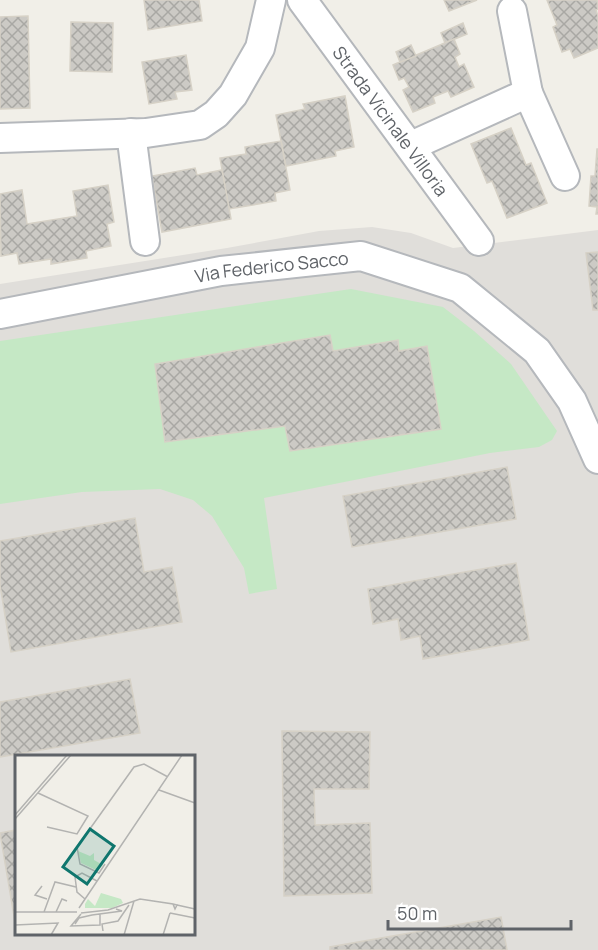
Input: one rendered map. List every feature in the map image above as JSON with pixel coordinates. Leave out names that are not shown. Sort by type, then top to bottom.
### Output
[{"type":"street","points":[[0,138],[131,133],[200,125],[216,114],[234,95],[260,48],[271,0]]},
{"type":"street","name":"Strada Vicinale Villoria","points":[[302,0],[479,242]]},
{"type":"street","points":[[512,11],[528,93],[565,176]]},
{"type":"street","points":[[411,146],[528,93]]},
{"type":"street","points":[[131,133],[145,241]]},
{"type":"street","name":"Via Federico Sacco","points":[[0,314],[221,271],[361,256],[460,288],[537,351],[572,401],[598,459]]},
{"type":"shaded area","points":[[372,227],[411,233],[453,248],[598,230],[598,950],[0,950],[0,284],[319,231]]},
{"type":"green space","points":[[351,289],[443,307],[511,364],[557,431],[552,440],[539,447],[490,453],[264,498],[277,589],[249,594],[244,568],[212,516],[193,500],[160,489],[82,492],[0,504],[0,341]]},
{"type":"building","points":[[144,0],[199,0],[202,21],[148,30]]},
{"type":"building","points":[[444,0],[477,0],[449,11]]},
{"type":"building","points":[[547,0],[597,0],[598,48],[574,58],[570,49],[562,52],[553,27],[557,25]]},
{"type":"building","points":[[28,16],[30,108],[0,109],[0,17]]},
{"type":"building","points":[[71,22],[113,23],[112,72],[70,71]]},
{"type":"building","points":[[463,23],[467,34],[445,43],[441,33]]},
{"type":"building","points":[[454,39],[460,54],[455,57],[459,67],[464,64],[474,87],[451,97],[448,91],[433,97],[435,103],[413,112],[403,90],[409,87],[404,78],[399,80],[393,65]]},
{"type":"building","points":[[411,45],[416,56],[400,62],[396,52]]},
{"type":"building","points":[[186,55],[192,90],[175,92],[177,99],[149,104],[142,62]]},
{"type":"building","points":[[345,96],[354,147],[335,151],[336,156],[286,166],[276,115],[305,109],[303,104]]},
{"type":"building","points":[[511,128],[526,165],[531,163],[547,203],[507,218],[492,181],[487,183],[471,144]]},
{"type":"building","points":[[281,141],[290,190],[275,193],[276,201],[229,209],[220,158],[246,154],[245,147]]},
{"type":"building","points":[[597,149],[598,214],[596,214],[597,207],[589,206],[591,176],[595,176]]},
{"type":"building","points":[[195,168],[197,175],[222,170],[231,219],[162,232],[152,176]]},
{"type":"building","points":[[108,185],[114,222],[107,224],[111,246],[86,251],[87,258],[51,264],[51,259],[19,264],[17,253],[1,256],[0,194],[22,190],[27,224],[77,216],[73,191]]},
{"type":"building","points":[[598,252],[598,310],[593,310],[586,253]]},
{"type":"building","points":[[330,335],[333,351],[398,340],[399,351],[427,346],[441,429],[290,451],[285,426],[165,442],[155,364]]},
{"type":"building","points":[[507,467],[516,519],[352,547],[343,496]]},
{"type":"building","points":[[135,518],[144,572],[172,567],[182,622],[11,652],[0,585],[0,541]]},
{"type":"building","points":[[516,563],[529,640],[423,659],[420,636],[401,640],[398,619],[373,624],[368,589]]},
{"type":"building","points":[[130,679],[140,733],[0,757],[0,702]]},
{"type":"building","points":[[282,731],[370,732],[369,789],[314,789],[315,825],[370,823],[372,893],[284,896]]},
{"type":"building","points":[[15,830],[15,922],[0,833]]},
{"type":"building","points":[[501,917],[507,950],[330,950],[330,947]]}]
